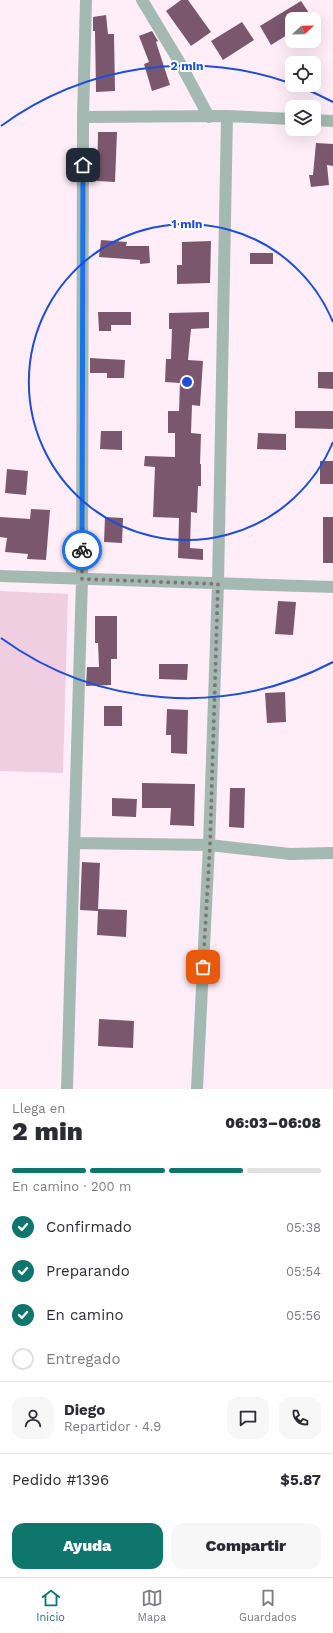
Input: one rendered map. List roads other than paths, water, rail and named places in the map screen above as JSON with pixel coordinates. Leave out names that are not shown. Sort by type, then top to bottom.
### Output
[{"type":"street","points":[[67,1089],[82,579],[83,117],[86,0]]},
{"type":"street","points":[[142,0],[180,63],[209,116]]},
{"type":"street","points":[[83,117],[227,116],[285,119]]},
{"type":"street","points":[[197,1089],[210,845],[218,584],[227,116]]},
{"type":"street","points":[[321,120],[333,121]]},
{"type":"street","points":[[0,576],[333,587]]},
{"type":"street","points":[[74,843],[210,845],[290,854],[333,853]]}]
